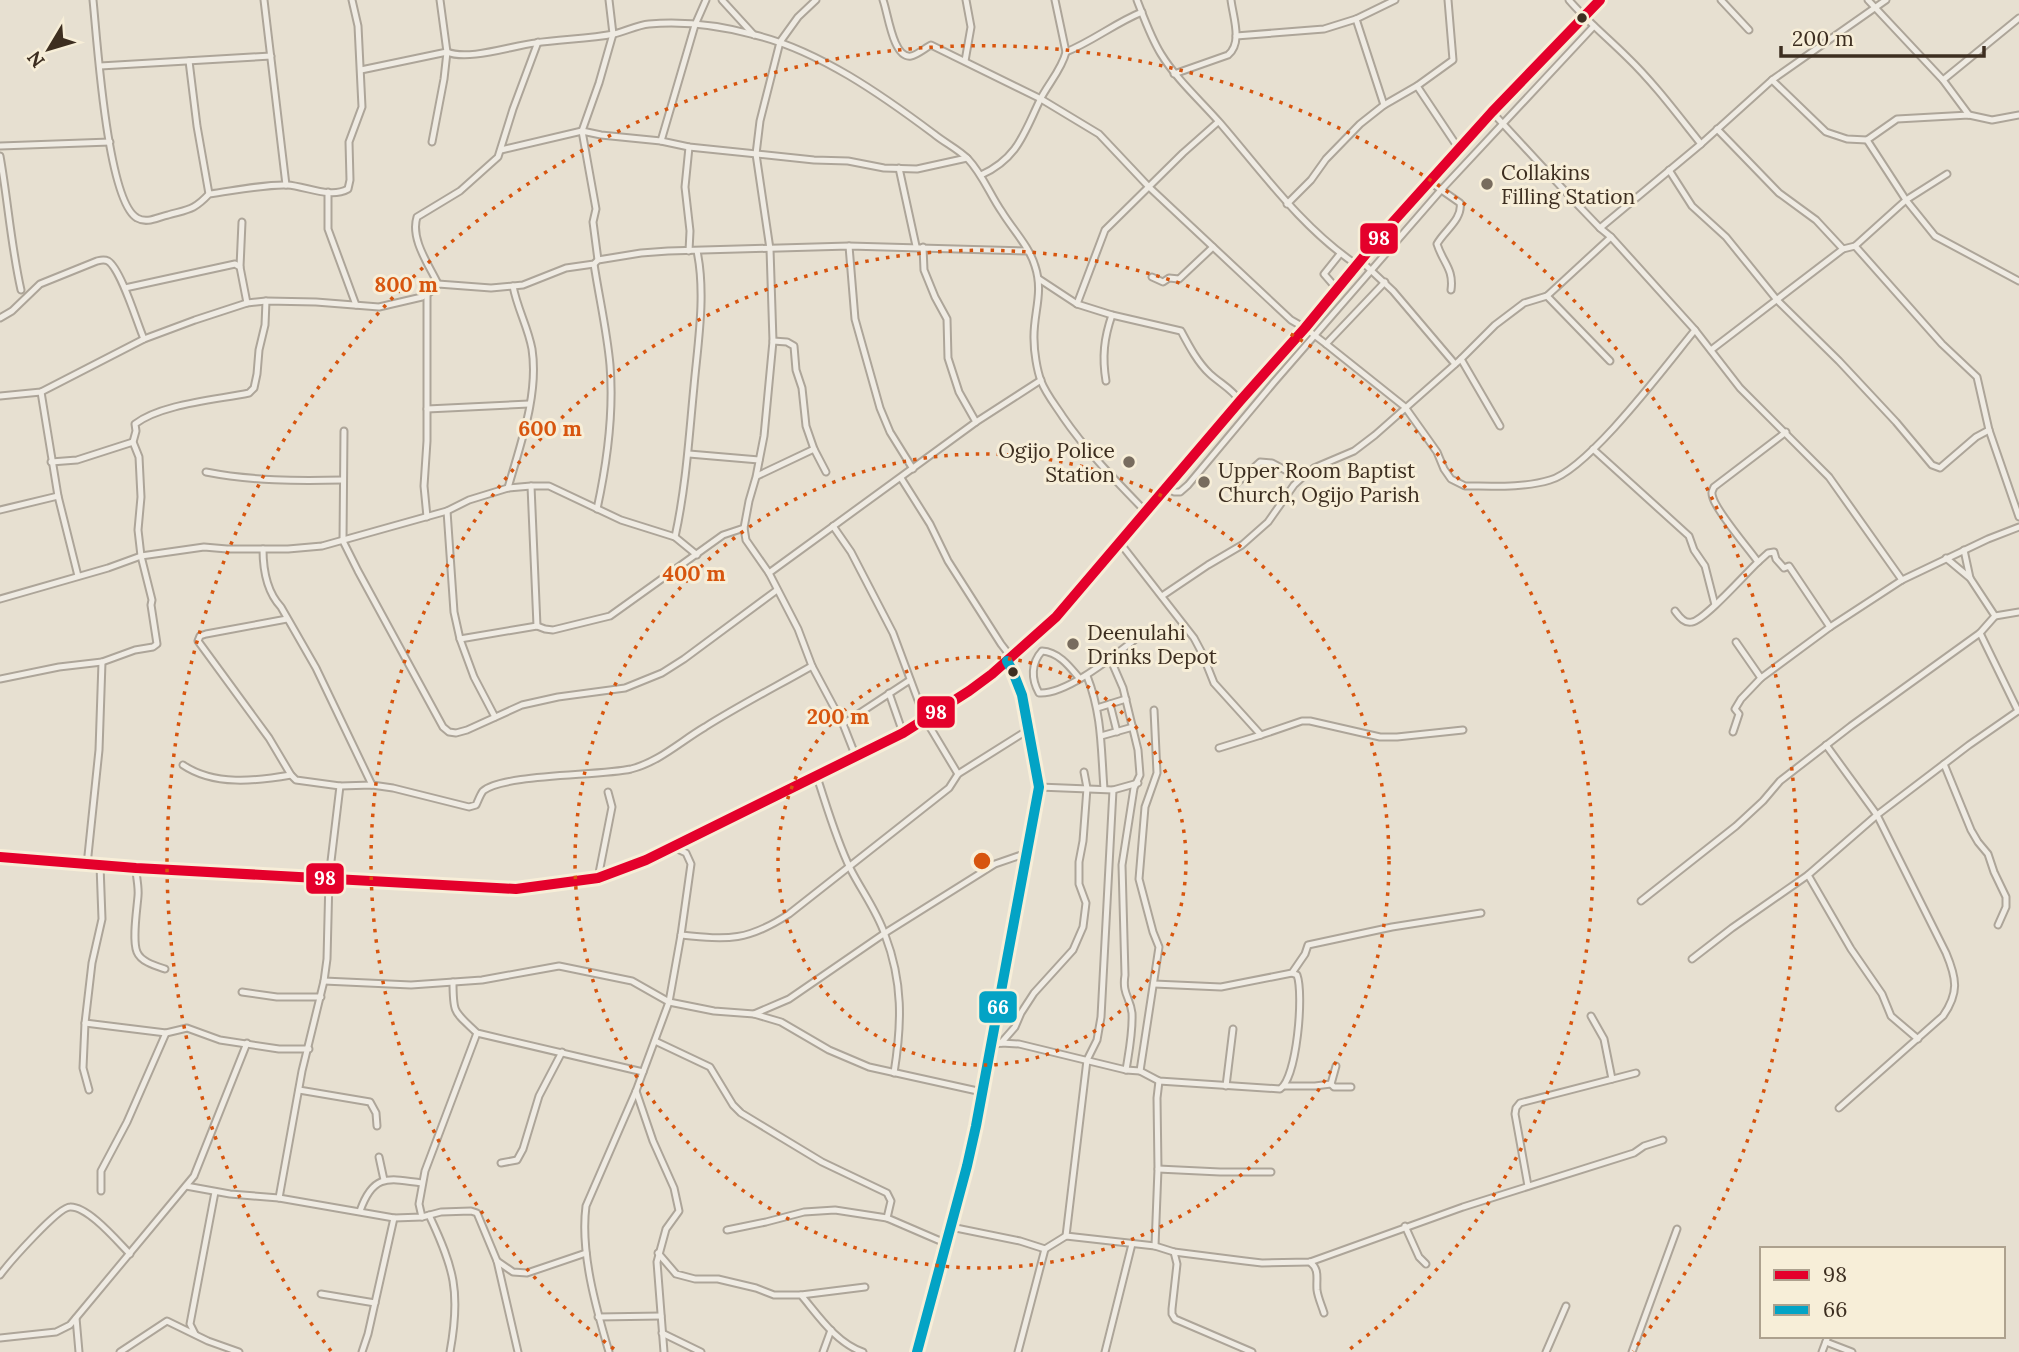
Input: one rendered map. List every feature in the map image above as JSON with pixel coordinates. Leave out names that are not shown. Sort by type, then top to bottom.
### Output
[{"type":"highway","points":[[0,857],[87,865],[516,889],[598,878],[673,848],[904,733],[969,691],[1056,617],[1240,401],[1310,332],[1337,289],[1384,232],[1492,112],[1600,0]]},
{"type":"street","points":[[93,0],[113,166],[130,213],[139,220],[148,221],[197,206],[209,194],[286,185],[328,192],[348,189],[349,142],[362,107],[358,26],[352,0]]},
{"type":"street","points":[[264,0],[286,185]]},
{"type":"street","points":[[432,142],[447,52],[440,0]]},
{"type":"street","points":[[597,509],[606,465],[611,401],[610,365],[596,262],[593,222],[596,209],[582,131],[600,83],[613,34],[609,0]]},
{"type":"street","points":[[661,141],[695,25],[706,0]]},
{"type":"street","points":[[722,0],[754,34]]},
{"type":"street","points":[[816,0],[798,17],[780,42],[760,121],[756,154],[770,249],[774,341],[764,436],[744,528],[746,540],[769,573],[798,629],[812,666],[844,724],[856,757]]},
{"type":"street","points":[[883,0],[896,46],[906,55],[912,56],[931,45],[1041,99],[1099,134],[1149,187],[1291,320],[1326,344],[1405,407],[1437,452],[1451,479],[1465,486],[1537,483],[1563,475],[1594,449],[1695,330]]},
{"type":"street","points":[[965,61],[971,27],[966,0]]},
{"type":"street","points":[[981,175],[997,167],[1013,152],[1064,59],[1066,52],[1055,0]]},
{"type":"street","points":[[1137,0],[1159,51],[1174,74],[1219,122],[1287,204],[1340,254],[1372,271],[1385,282],[1455,364]]},
{"type":"street","points":[[1174,74],[1228,55],[1237,45],[1231,0]]},
{"type":"street","points":[[1236,36],[1324,29],[1356,19],[1395,0]]},
{"type":"street","points":[[1287,204],[1360,124],[1453,60],[1448,0]]},
{"type":"street","points":[[1569,0],[1629,58],[1700,144]]},
{"type":"street","points":[[1721,0],[1749,30]]},
{"type":"street","points":[[1868,0],[1942,80],[1969,115]]},
{"type":"street","points":[[1600,228],[1772,80],[1886,0]]},
{"type":"street","points":[[1066,52],[1083,45],[1126,18],[1142,12]]},
{"type":"street","points":[[1942,80],[2019,18]]},
{"type":"street","points":[[1356,19],[1384,105]]},
{"type":"street","points":[[361,70],[447,52],[454,55],[473,54],[538,42],[613,34],[647,24],[695,25],[754,34],[780,42],[841,72],[967,158],[981,175],[1035,263],[1039,279],[1039,301],[1034,338],[1041,380],[1078,438],[1147,513]]},
{"type":"street","points":[[1168,488],[1180,492],[1188,485],[1310,332],[1372,271],[1441,190],[1594,26]]},
{"type":"street","points":[[438,284],[419,244],[415,224],[417,217],[460,191],[493,162],[501,150],[538,42]]},
{"type":"street","points":[[100,66],[271,56]]},
{"type":"street","points":[[189,61],[209,194]]},
{"type":"street","points":[[1772,80],[1826,131],[1847,139],[1867,140],[1897,119],[1969,115],[1992,120],[2019,115]]},
{"type":"street","points":[[1417,86],[1459,149]]},
{"type":"street","points":[[1492,112],[1695,330],[1740,388],[1829,477],[1902,580]]},
{"type":"street","points":[[1077,303],[1105,230],[1183,153],[1219,122]]},
{"type":"street","points":[[1717,129],[1779,193],[1816,220],[1843,250]]},
{"type":"street","points":[[501,150],[582,131],[689,147],[848,161],[884,168],[930,167],[967,158]]},
{"type":"street","points":[[1867,140],[1906,200],[1935,236],[2019,281]]},
{"type":"street","points":[[0,146],[110,142]]},
{"type":"street","points":[[689,147],[685,187],[690,231],[689,251]]},
{"type":"street","points":[[0,156],[13,254],[21,290]]},
{"type":"street","points":[[899,168],[916,246]]},
{"type":"street","points":[[1669,170],[1692,206],[1726,237],[1777,300],[1896,422],[1932,466],[1940,468],[1989,430]]},
{"type":"street","points":[[1711,350],[1843,250],[1856,246],[1906,200],[1947,173]]},
{"type":"street","points":[[1430,182],[1460,203],[1461,207],[1456,219],[1437,244],[1450,268],[1451,290]]},
{"type":"street","points":[[328,192],[328,229],[356,305]]},
{"type":"street","points":[[242,222],[240,267],[247,303]]},
{"type":"street","points":[[1162,596],[1242,545],[1268,522],[1294,485],[1306,474],[1354,451],[1375,435],[1495,325],[1524,303],[1547,296],[1611,237]]},
{"type":"street","points":[[0,396],[41,392],[144,339],[247,303],[265,301],[379,307],[422,298],[438,284],[491,288],[513,286],[533,282],[566,268],[641,253],[849,246],[1028,251]]},
{"type":"street","points":[[849,246],[855,319],[880,408],[890,432],[913,469]]},
{"type":"street","points":[[1856,246],[1942,344],[1977,377],[1989,430],[2019,517]]},
{"type":"street","points":[[923,247],[924,270],[934,297],[947,319],[948,358],[959,392],[976,422]]},
{"type":"street","points":[[1152,277],[1163,282],[1169,278],[1179,279],[1213,247]]},
{"type":"street","points":[[675,537],[689,454],[701,287],[698,251]]},
{"type":"street","points":[[1337,289],[1324,274],[1340,254]]},
{"type":"street","points":[[0,318],[12,312],[40,284],[105,260],[110,263],[125,288],[144,339]]},
{"type":"street","points":[[125,288],[235,264],[240,267]]},
{"type":"street","points":[[1039,279],[1077,303],[1112,315],[1181,331],[1209,373],[1232,390],[1240,401]]},
{"type":"street","points":[[1326,344],[1385,282]]},
{"type":"street","points":[[508,488],[529,404],[533,374],[532,350],[513,286]]},
{"type":"street","points":[[427,295],[427,441],[424,486],[427,517]]},
{"type":"street","points":[[1547,296],[1609,360]]},
{"type":"street","points":[[0,679],[59,667],[102,662],[156,644],[152,600],[141,556],[138,530],[141,497],[139,457],[133,442],[135,424],[147,416],[171,408],[248,393],[254,388],[265,325],[265,301]]},
{"type":"street","points":[[1106,381],[1103,359],[1105,337],[1112,315]]},
{"type":"street","points":[[774,341],[787,342],[794,346],[806,426],[826,472]]},
{"type":"street","points":[[1461,359],[1500,426]]},
{"type":"street","points":[[769,573],[976,422],[1041,380]]},
{"type":"street","points":[[41,392],[51,462],[78,576]]},
{"type":"street","points":[[427,410],[529,404]]},
{"type":"street","points":[[344,431],[344,541],[443,727],[449,732],[467,730],[522,705],[625,688],[662,673],[777,590]]},
{"type":"street","points":[[1758,562],[1717,507],[1712,492],[1714,487],[1786,432]]},
{"type":"street","points":[[51,462],[77,460],[133,442]]},
{"type":"street","points":[[756,477],[814,449]]},
{"type":"street","points":[[1594,449],[1689,536],[1694,550],[1705,566],[1715,605]]},
{"type":"street","points":[[689,454],[759,460]]},
{"type":"street","points":[[1237,483],[1260,462],[1306,474]]},
{"type":"street","points":[[206,472],[283,481],[343,480]]},
{"type":"street","points":[[901,478],[930,524],[948,561],[1009,659],[1022,695],[1039,786],[967,1166],[917,1352]]},
{"type":"street","points":[[531,486],[537,626]]},
{"type":"street","points":[[0,599],[141,556],[204,547],[311,547],[344,541],[447,511],[469,500],[508,488],[531,486],[549,486],[621,520],[675,537],[697,555]]},
{"type":"street","points":[[0,510],[58,496]]},
{"type":"street","points":[[447,511],[454,612],[460,639],[474,677],[495,717]]},
{"type":"street","points":[[833,526],[851,552],[882,610],[925,719],[958,774]]},
{"type":"street","points":[[1733,732],[1739,714],[1735,709],[1741,699],[1762,678],[1830,627],[1902,580],[2005,531],[2019,527]]},
{"type":"street","points":[[460,639],[537,626],[553,630],[610,616],[723,535],[744,528]]},
{"type":"street","points":[[1120,543],[1194,638],[1214,683],[1261,736]]},
{"type":"street","points":[[263,549],[263,565],[274,600],[281,607],[316,668],[372,785]]},
{"type":"street","points":[[1964,550],[1970,578]]},
{"type":"street","points":[[1675,611],[1684,621],[1695,622],[1768,553],[1774,552],[1784,568],[1788,566],[1830,627]]},
{"type":"street","points":[[1947,558],[1970,578],[1994,616]]},
{"type":"street","points":[[1641,901],[1737,826],[1780,781],[1980,632],[1994,616],[2019,612]]},
{"type":"street","points":[[287,619],[206,634],[200,636],[198,641],[269,738],[291,775],[304,782],[393,788],[473,807],[484,791],[502,783],[603,773],[650,763],[704,727],[812,666]]},
{"type":"street","points":[[1692,959],[1808,875],[1877,815],[1944,764],[2019,712],[1980,632]]},
{"type":"street","points":[[1080,679],[1068,665],[1050,652],[1042,651],[1035,658],[1033,667],[1036,687],[1039,693],[1048,693],[1087,676],[1141,635]]},
{"type":"street","points":[[1736,642],[1762,678]]},
{"type":"street","points":[[1110,658],[1126,699],[1138,750],[1140,775],[1134,788],[1122,865],[1125,975],[1123,988],[1132,1012],[1126,1070]]},
{"type":"street","points":[[87,865],[99,750],[102,662]]},
{"type":"street","points":[[1087,676],[1097,708],[1104,789]]},
{"type":"street","points":[[844,724],[910,680]]},
{"type":"street","points":[[889,693],[904,733]]},
{"type":"street","points":[[1097,708],[1126,699]]},
{"type":"street","points":[[1110,704],[1117,732]]},
{"type":"street","points":[[1140,1071],[1159,947],[1139,879],[1145,807],[1157,773],[1154,709]]},
{"type":"street","points":[[1219,748],[1302,721],[1380,737],[1463,730]]},
{"type":"street","points":[[1101,736],[1133,727]]},
{"type":"street","points":[[681,934],[730,939],[758,932],[789,914],[949,788],[958,774],[1028,730]]},
{"type":"street","points":[[1826,745],[1877,815],[1952,968],[1956,992],[1943,1016],[1839,1108]]},
{"type":"street","points":[[1944,764],[1970,830],[1988,854],[2006,897],[2006,907],[1998,925]]},
{"type":"street","points":[[183,765],[211,778],[271,778],[291,775]]},
{"type":"street","points":[[1001,1043],[1015,1027],[1034,993],[1073,950],[1083,927],[1086,903],[1079,884],[1079,862],[1087,788],[1084,772]]},
{"type":"street","points":[[817,776],[849,866],[885,933],[899,983],[900,1038],[894,1073]]},
{"type":"street","points":[[1039,786],[1113,790],[1138,783]]},
{"type":"street","points":[[279,1198],[302,1071],[324,981],[329,878],[340,786]]},
{"type":"street","points":[[1066,1236],[1087,1060],[1097,1040],[1101,1017],[1113,790]]},
{"type":"street","points":[[598,878],[612,807],[608,792]]},
{"type":"street","points":[[609,1352],[598,1317],[586,1253],[584,1217],[586,1206],[636,1091],[669,1002],[691,864],[686,853],[673,848]]},
{"type":"street","points":[[754,1014],[789,999],[885,933],[995,864],[1027,853]]},
{"type":"street","points":[[89,1090],[83,1068],[85,1023],[92,963],[102,919],[100,865]]},
{"type":"street","points":[[136,868],[136,950],[141,958],[165,969]]},
{"type":"street","points":[[1808,875],[1851,949],[1882,994],[1891,1016],[1918,1039]]},
{"type":"street","points":[[1292,973],[1308,945],[1392,927],[1481,913]]},
{"type":"street","points":[[324,981],[411,985],[482,979],[559,966],[632,981],[669,1002],[714,1011],[754,1014],[781,1022],[845,1058],[869,1067],[982,1091]]},
{"type":"street","points":[[1154,984],[1221,987],[1292,973],[1297,975],[1300,984],[1299,1014],[1292,1068],[1285,1086]]},
{"type":"street","points":[[453,982],[453,1006],[456,1014],[477,1033],[643,1072]]},
{"type":"street","points":[[242,992],[277,997],[321,997]]},
{"type":"street","points":[[1591,1016],[1604,1039],[1612,1079]]},
{"type":"street","points":[[85,1023],[166,1032],[187,1028],[220,1040],[279,1049],[309,1049]]},
{"type":"street","points":[[1226,1086],[1233,1029]]},
{"type":"street","points":[[102,1191],[102,1171],[127,1122],[166,1032]]},
{"type":"street","points":[[450,1352],[456,1293],[447,1256],[419,1205],[422,1183],[477,1033]]},
{"type":"street","points":[[654,1041],[710,1068],[741,1113],[822,1162],[887,1193],[891,1201],[887,1218]]},
{"type":"street","points":[[0,1338],[56,1332],[70,1325],[130,1254],[194,1176],[247,1043]]},
{"type":"street","points":[[990,1045],[1019,1044],[1140,1071],[1160,1081],[1276,1090],[1285,1086],[1331,1084],[1334,1087],[1351,1087]]},
{"type":"street","points":[[501,1163],[517,1160],[539,1096],[562,1052]]},
{"type":"street","points":[[1331,1084],[1336,1066]]},
{"type":"street","points":[[1528,1186],[1516,1114],[1520,1103],[1636,1073]]},
{"type":"street","points":[[1154,1246],[1158,1169],[1157,1098],[1160,1081]]},
{"type":"street","points":[[299,1090],[370,1102],[376,1113],[377,1126]]},
{"type":"street","points":[[636,1091],[653,1141],[674,1188],[679,1211],[666,1229],[657,1262],[664,1352]]},
{"type":"street","points":[[1018,1352],[1045,1249],[1066,1236],[1154,1246],[1174,1252],[1262,1263],[1310,1262],[1359,1246],[1405,1226],[1634,1153],[1644,1146],[1663,1140]]},
{"type":"street","points":[[379,1157],[384,1180]]},
{"type":"street","points":[[1158,1169],[1271,1172]]},
{"type":"street","points":[[360,1212],[365,1197],[384,1180],[390,1178],[422,1183]]},
{"type":"street","points":[[186,1186],[215,1192],[279,1198],[394,1218],[471,1210],[477,1213],[497,1261],[517,1352]]},
{"type":"street","points":[[195,1334],[190,1324],[215,1192]]},
{"type":"street","points":[[0,1275],[53,1217],[63,1209],[71,1207],[86,1213],[130,1254]]},
{"type":"street","points":[[727,1230],[804,1212],[835,1210],[874,1214],[945,1243]]},
{"type":"street","points":[[362,1352],[394,1218]]},
{"type":"street","points":[[1405,1226],[1419,1257],[1426,1264]]},
{"type":"street","points":[[951,1227],[1045,1249]]},
{"type":"street","points":[[1632,1352],[1677,1228]]},
{"type":"street","points":[[1105,1352],[1132,1244]]},
{"type":"street","points":[[1174,1252],[1177,1264],[1172,1309],[1175,1319],[1252,1352]]},
{"type":"street","points":[[497,1261],[513,1272],[527,1273],[586,1253]]},
{"type":"street","points":[[658,1253],[676,1274],[695,1279],[718,1279],[774,1294],[801,1295],[865,1287]]},
{"type":"street","points":[[1310,1262],[1316,1266],[1318,1293],[1324,1313]]},
{"type":"street","points":[[321,1294],[375,1303]]},
{"type":"street","points":[[801,1295],[831,1330],[856,1350],[863,1352]]},
{"type":"street","points":[[1546,1352],[1566,1306]]},
{"type":"street","points":[[598,1317],[661,1316]]},
{"type":"street","points":[[76,1318],[79,1352]]},
{"type":"street","points":[[120,1352],[167,1321],[239,1352]]},
{"type":"street","points":[[823,1352],[831,1330]]},
{"type":"street","points":[[662,1333],[701,1352]]},
{"type":"street","points":[[1822,1352],[1827,1339],[1852,1352]]},
{"type":"transit line","name":"98","points":[[0,857],[136,868],[516,889],[598,878],[646,860],[903,733],[992,674],[1056,617],[1305,328],[1384,232],[1492,112],[1600,0]]},
{"type":"transit line","name":"66","points":[[917,1352],[976,1126],[1039,787],[1022,695],[1007,661]]},
{"type":"place","name":"Collakins Filling Station","points":[[1487,184]]},
{"type":"place","name":"Ogijo Police Station","points":[[1129,462]]},
{"type":"place","name":"Upper Room Baptist Church, Ogijo Parish","points":[[1204,482]]},
{"type":"place","name":"Deenulahi Drinks Depot","points":[[1073,644]]}]
